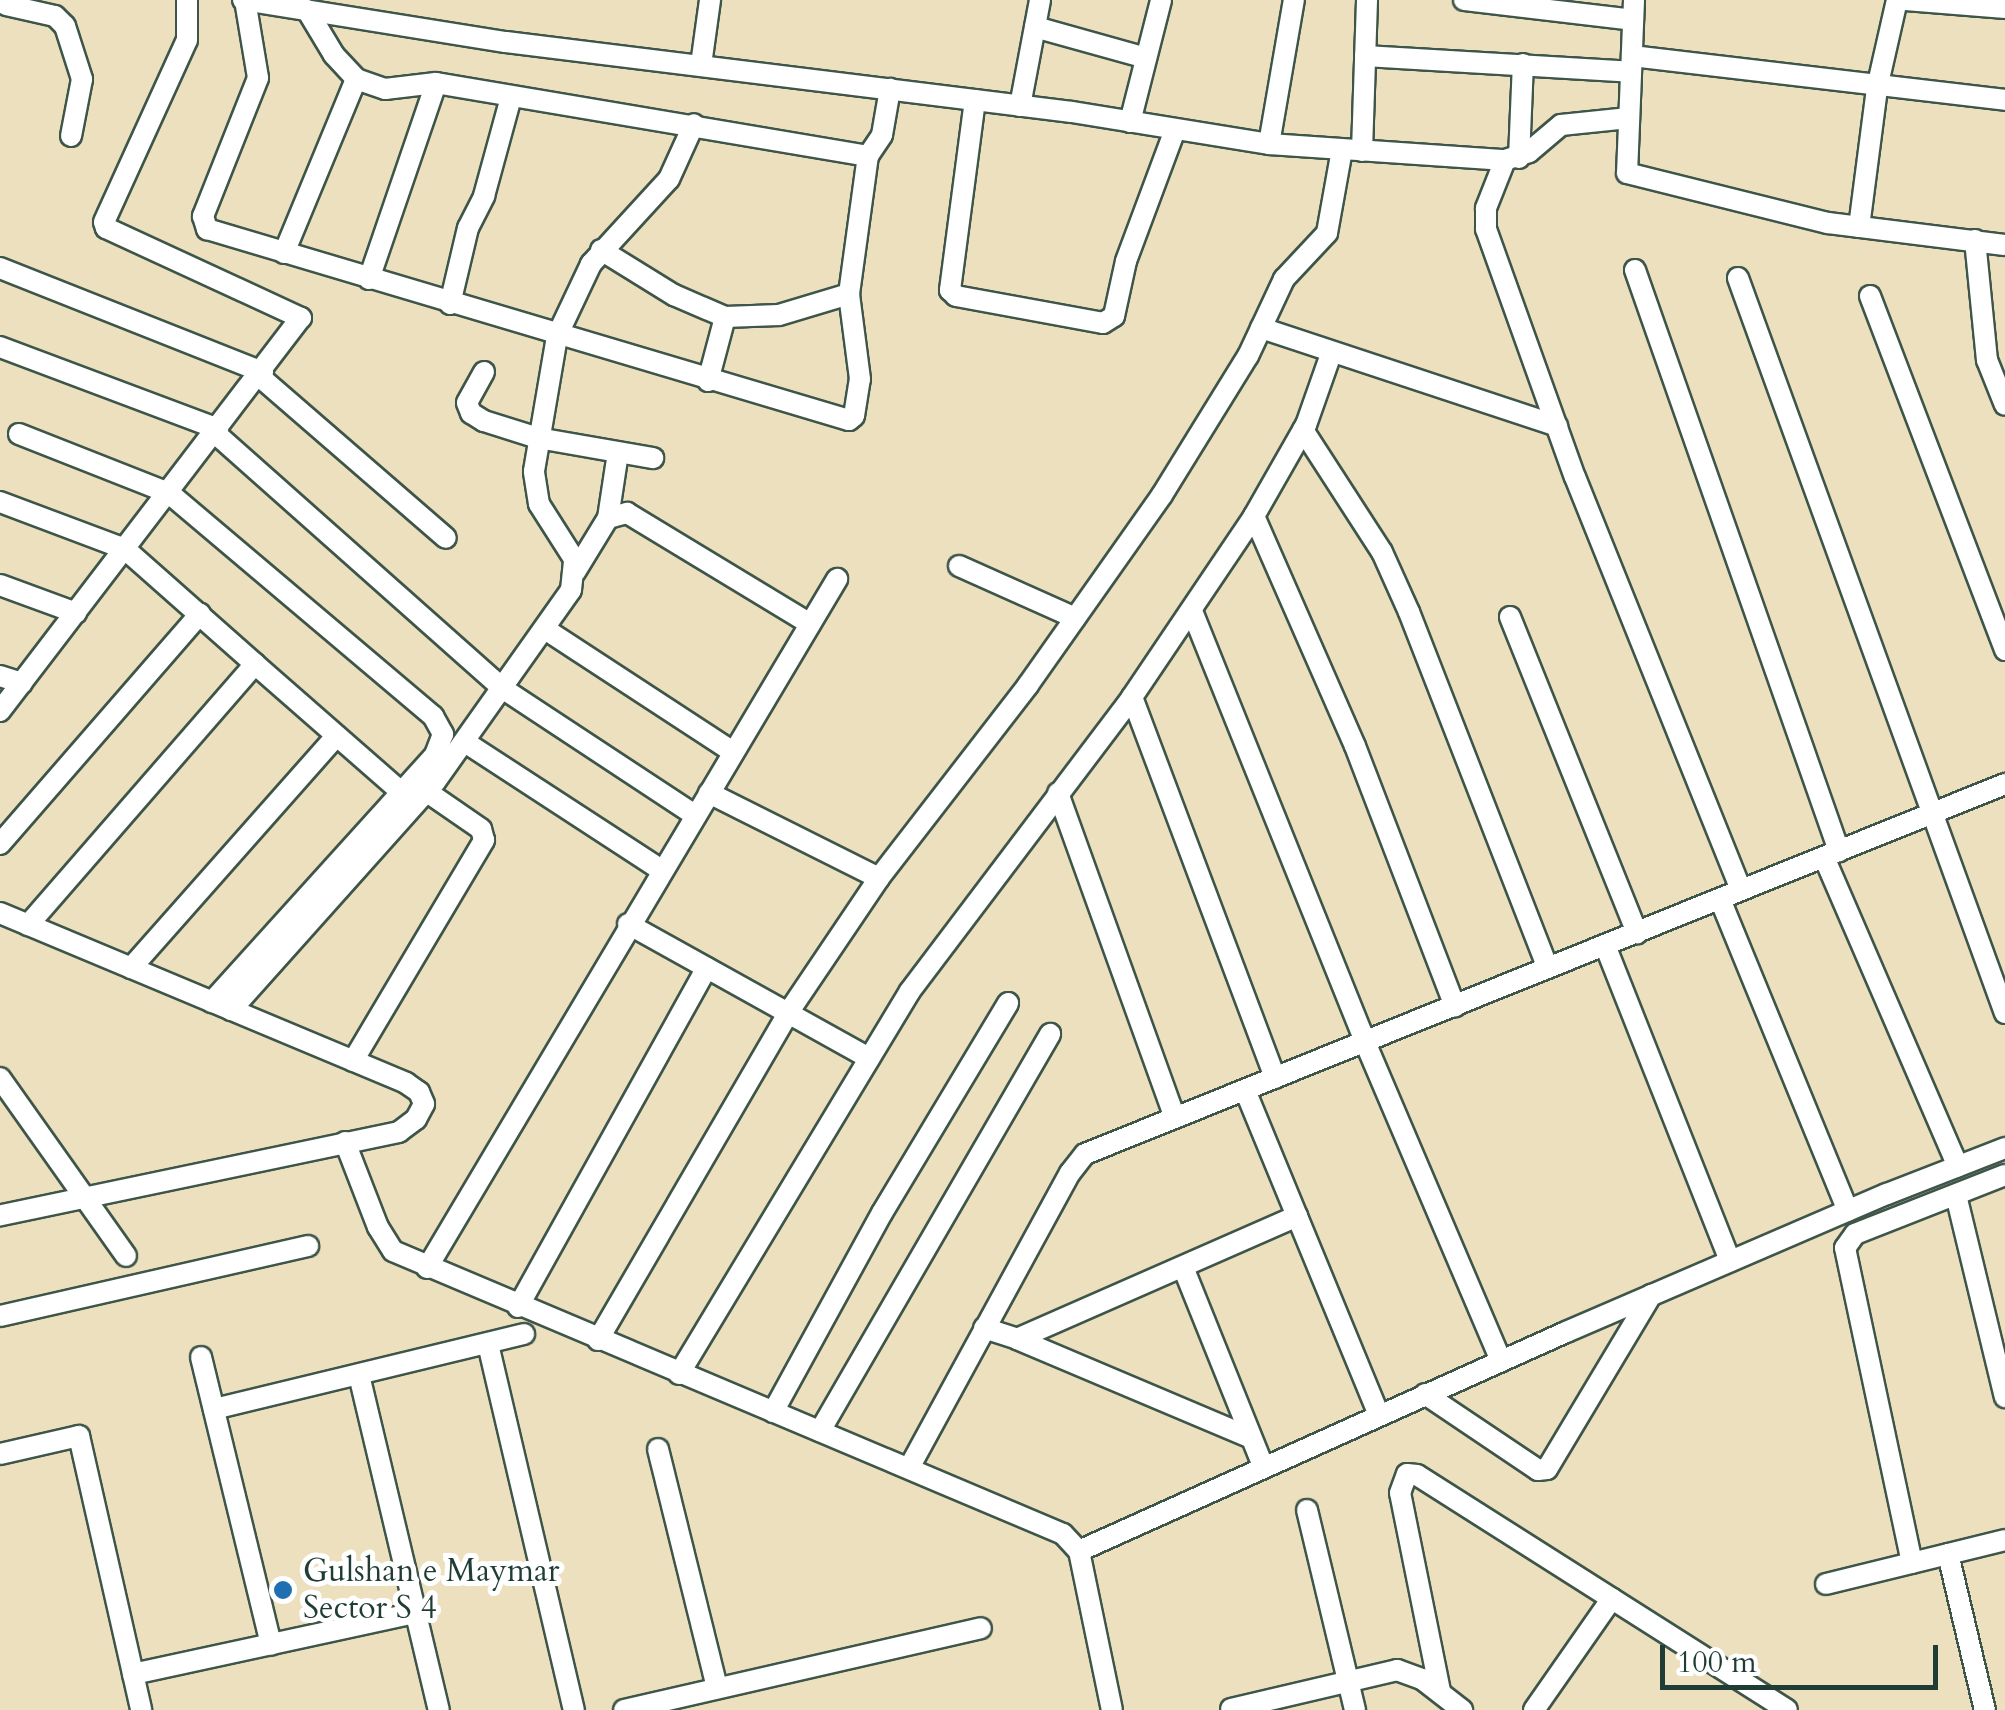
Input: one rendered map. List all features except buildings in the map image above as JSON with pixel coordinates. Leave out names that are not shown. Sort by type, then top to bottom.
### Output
[{"type":"street","points":[[0,711],[300,323],[300,315],[110,233],[104,222],[187,40],[187,0]]},
{"type":"street","points":[[890,90],[882,135],[868,156],[848,294],[860,379],[852,419],[556,336],[284,253],[203,224],[258,78],[244,0],[506,42],[1020,106],[1268,144],[1512,159],[1561,125],[1629,118]]},
{"type":"street","points":[[701,65],[710,0]]},
{"type":"street","points":[[1020,106],[1040,0]]},
{"type":"street","points":[[1130,122],[1161,0]]},
{"type":"street","points":[[1268,144],[1294,0]]},
{"type":"street","points":[[598,1340],[788,1013],[879,878],[1075,618],[1162,495],[1261,328],[1284,279],[1327,232],[1352,150],[1368,0]]},
{"type":"street","points":[[1464,0],[1634,10],[1626,173],[1859,227],[2005,245]]},
{"type":"street","points":[[1859,227],[1878,88],[1897,0]]},
{"type":"street","points":[[1906,0],[2005,8]]},
{"type":"street","points":[[0,27],[7,2],[55,16],[64,26],[82,79],[71,136]]},
{"type":"street","points":[[307,10],[334,54],[356,79],[394,90],[436,84],[868,156]]},
{"type":"street","points":[[1035,27],[1146,58]]},
{"type":"street","points":[[1365,56],[1524,64],[1631,64],[2005,100]]},
{"type":"street","points":[[1524,64],[1512,159],[1486,208],[1486,229],[1557,426],[1742,890]]},
{"type":"street","points":[[284,253],[356,79]]},
{"type":"street","points":[[370,279],[436,84]]},
{"type":"street","points":[[450,304],[468,228],[484,196],[510,96]]},
{"type":"street","points":[[975,100],[950,290],[956,296],[1103,323],[1114,316],[1126,261],[1175,130]]},
{"type":"street","points":[[576,572],[568,546],[539,504],[534,471],[556,336],[602,250],[669,179],[694,124]]},
{"type":"street","points":[[1975,240],[1987,360],[2005,404]]},
{"type":"street","points":[[602,250],[674,295],[725,318],[780,315],[848,294]]},
{"type":"street","points":[[0,268],[261,374],[446,538]]},
{"type":"street","points":[[1634,270],[1832,854],[1958,1166]]},
{"type":"street","points":[[1738,278],[2005,1012]]},
{"type":"street","points":[[1870,296],[2005,650]]},
{"type":"street","points":[[708,381],[725,318]]},
{"type":"street","points":[[1261,328],[1557,426]]},
{"type":"street","points":[[0,347],[217,431],[502,688],[696,816]]},
{"type":"street","points":[[679,1374],[910,991],[1132,697],[1254,516],[1303,430],[1332,354]]},
{"type":"street","points":[[484,372],[469,398],[471,413],[484,421],[538,438],[653,458]]},
{"type":"street","points":[[1303,430],[1382,552],[1410,612],[1548,968]]},
{"type":"street","points":[[19,434],[169,493],[433,716],[443,734],[434,755],[221,1006]]},
{"type":"street","points":[[221,1006],[426,792],[465,742],[570,590],[576,572],[608,518],[618,453]]},
{"type":"street","points":[[0,502],[125,549],[400,792]]},
{"type":"street","points":[[608,518],[621,513],[635,516],[810,624]]},
{"type":"street","points":[[1254,516],[1356,746],[1455,1006]]},
{"type":"street","points":[[959,566],[1075,618]]},
{"type":"street","points":[[427,1268],[660,870],[837,578]]},
{"type":"street","points":[[0,585],[76,613]]},
{"type":"street","points":[[1192,611],[1365,1042],[1500,1361]]},
{"type":"street","points":[[0,844],[200,614]]},
{"type":"street","points":[[1510,618],[1637,932]]},
{"type":"street","points":[[546,629],[733,752]]},
{"type":"street","points":[[28,925],[256,664]]},
{"type":"street","points":[[0,676],[22,684]]},
{"type":"street","points":[[1132,697],[1276,1078]]},
{"type":"street","points":[[131,968],[336,736]]},
{"type":"street","points":[[465,742],[660,870]]},
{"type":"street","points":[[909,1468],[1070,1173],[1085,1154],[2005,784]]},
{"type":"street","points":[[353,1061],[484,840],[481,829],[426,792]]},
{"type":"street","points":[[1058,792],[1175,1118]]},
{"type":"street","points":[[710,793],[879,878]]},
{"type":"street","points":[[1720,899],[1848,1211]]},
{"type":"street","points":[[0,913],[406,1083],[419,1092],[424,1104],[416,1119],[398,1132],[0,1215]]},
{"type":"street","points":[[628,924],[869,1058]]},
{"type":"street","points":[[1605,945],[1730,1261]]},
{"type":"street","points":[[518,1307],[707,968]]},
{"type":"street","points":[[773,1412],[882,1212],[1008,1003]]},
{"type":"street","points":[[820,1431],[1050,1034]]},
{"type":"street","points":[[0,1078],[126,1256]]},
{"type":"street","points":[[1245,1090],[1380,1415]]},
{"type":"street","points":[[345,1142],[378,1227],[393,1252],[1063,1534],[1079,1551],[1112,1710]]},
{"type":"street","points":[[1079,1551],[1500,1361],[2005,1148]]},
{"type":"street","points":[[1912,1563],[1845,1248],[1855,1234],[2005,1174]]},
{"type":"street","points":[[1956,1195],[1983,1293],[2005,1397]]},
{"type":"street","points":[[1018,1339],[1298,1216]]},
{"type":"street","points":[[0,1316],[308,1246]]},
{"type":"street","points":[[1183,1268],[1262,1466]]},
{"type":"street","points":[[1983,1293],[2005,1288]]},
{"type":"street","points":[[1426,1394],[1538,1470],[1547,1469],[1652,1296]]},
{"type":"street","points":[[984,1328],[1251,1438]]},
{"type":"street","points":[[214,1409],[524,1334]]},
{"type":"street","points":[[488,1344],[574,1710]]},
{"type":"street","points":[[201,1356],[271,1644]]},
{"type":"street","points":[[359,1375],[439,1710]]},
{"type":"street","points":[[0,1454],[79,1436],[141,1710]]},
{"type":"street","points":[[658,1449],[717,1688]]},
{"type":"street","points":[[1449,1703],[1400,1492],[1407,1474],[1417,1475],[1612,1598],[1776,1707]]},
{"type":"street","points":[[1306,1510],[1354,1710]]},
{"type":"street","points":[[1826,1584],[2005,1540]]},
{"type":"street","points":[[1948,1554],[1985,1710]]},
{"type":"street","points":[[1534,1710],[1612,1598]]},
{"type":"street","points":[[134,1674],[416,1614]]},
{"type":"street","points":[[624,1710],[982,1628]]},
{"type":"street","points":[[1231,1709],[1348,1679],[1408,1672],[1449,1703]]},
{"type":"place","name":"Gulshan e Maymar Sector S 4","points":[[283,1590]]}]
